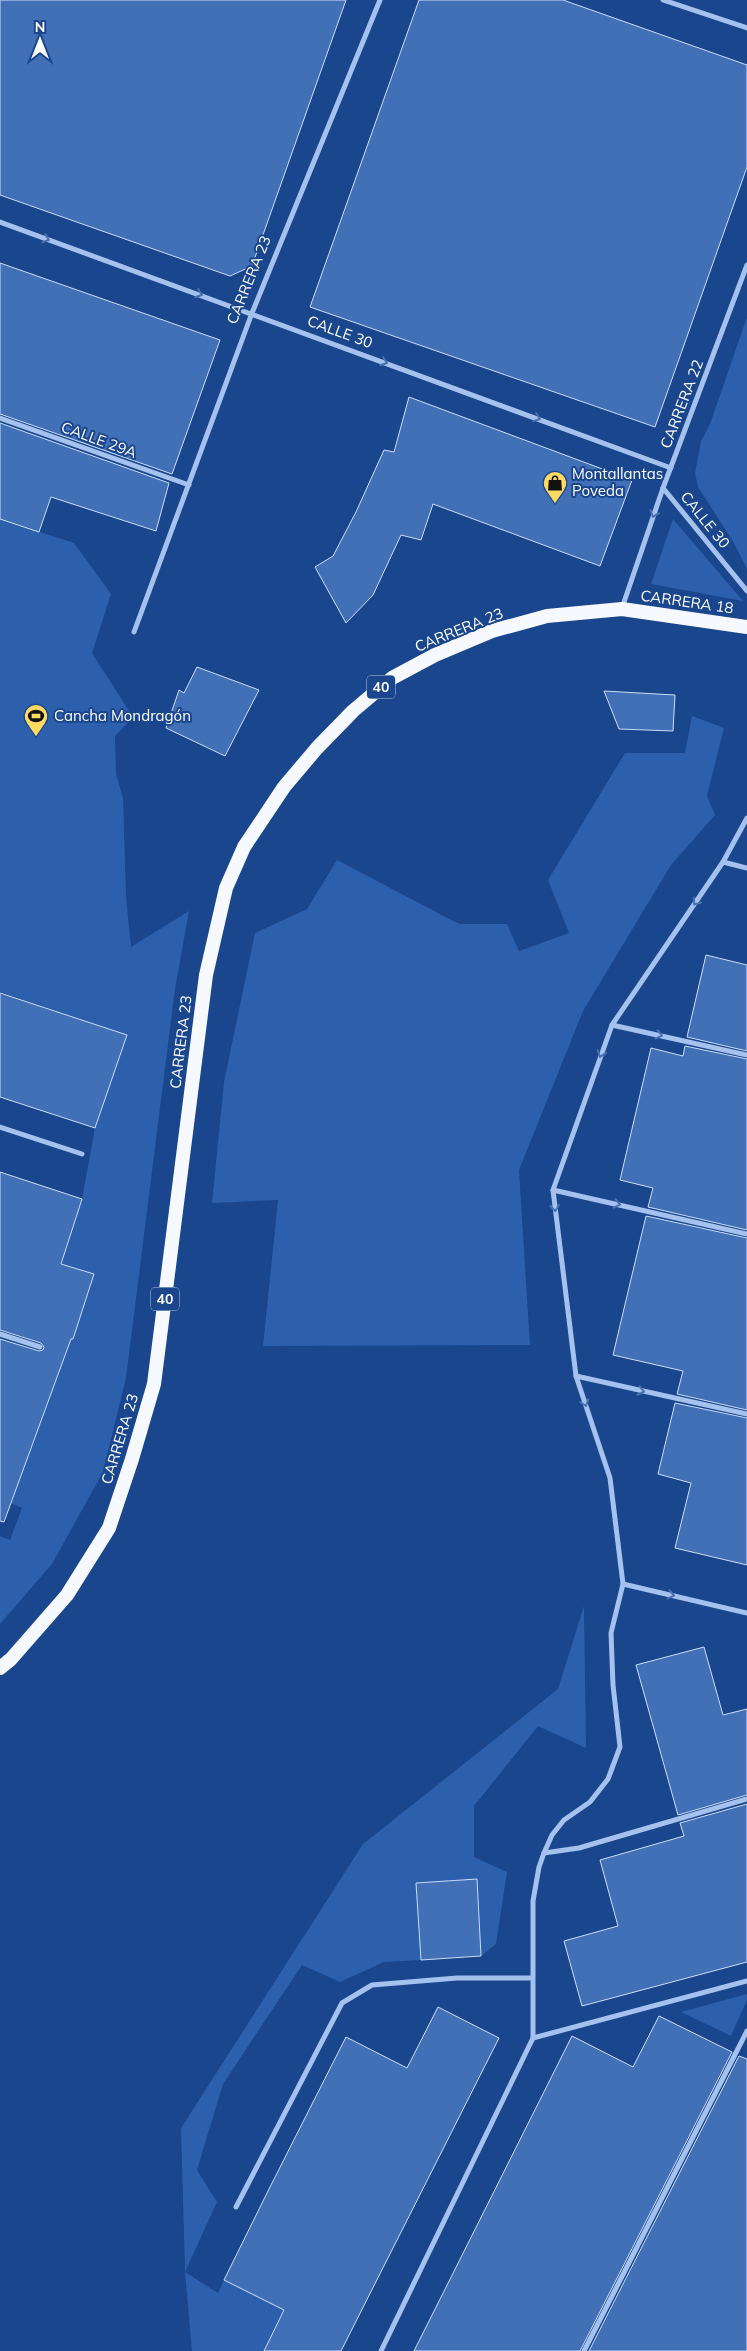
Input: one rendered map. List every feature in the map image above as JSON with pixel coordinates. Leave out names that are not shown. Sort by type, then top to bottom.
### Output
[{"type":"highway","name":"CARRERA 18","points":[[622,609],[747,627]]},
{"type":"highway","name":"CARRERA 23","points":[[0,1668],[11,1659],[66,1595],[109,1528],[132,1459],[154,1384],[206,975],[226,888],[244,847],[284,787],[317,748],[353,711],[392,678],[435,654],[492,631],[547,616],[622,609]]},
{"type":"street","name":"CARRERA 23","points":[[134,632],[252,314],[380,0]]},
{"type":"street","points":[[663,0],[747,28]]},
{"type":"street","name":"CALLE 30","points":[[0,222],[671,468]]},
{"type":"street","name":"CARRERA 22","points":[[622,609],[663,488],[747,265]]},
{"type":"street","name":"CALLE 29A","points":[[0,418],[189,485]]},
{"type":"street","name":"CALLE 30","points":[[663,488],[747,591]]},
{"type":"street","points":[[381,2351],[533,2038],[533,1901],[539,1867],[544,1853],[552,1835],[564,1820],[590,1802],[608,1779],[620,1747],[613,1685],[611,1633],[624,1584],[610,1478],[576,1376],[553,1190],[612,1024],[723,862],[747,818]]},
{"type":"street","points":[[723,862],[747,868]]},
{"type":"street","points":[[612,1024],[747,1055]]},
{"type":"street","points":[[0,1127],[82,1154]]},
{"type":"street","points":[[553,1190],[747,1234]]},
{"type":"street","points":[[0,1334],[40,1347]]},
{"type":"street","points":[[576,1376],[747,1414]]},
{"type":"street","points":[[624,1584],[747,1613]]},
{"type":"street","points":[[544,1853],[579,1848],[747,1799]]},
{"type":"street","points":[[236,2208],[342,2003],[372,1985],[457,1978],[532,1978]]},
{"type":"street","points":[[533,2038],[747,1980]]},
{"type":"street","points":[[584,2351],[747,2032]]},
{"type":"shaded area","points":[[747,317],[747,569],[734,543],[698,487],[695,473],[701,441],[710,424]]},
{"type":"shaded area","points":[[0,519],[74,543],[111,594],[92,653],[133,717],[115,736],[116,774],[123,798],[126,897],[131,947],[189,911],[175,989],[126,1378],[103,1472],[52,1564],[0,1624],[0,1536],[10,1540],[22,1508],[10,1503],[93,1274],[61,1264],[82,1199],[95,1128],[126,1035],[0,992]]},
{"type":"shaded area","points":[[673,519],[743,601],[651,584]]},
{"type":"shaded area","points":[[692,716],[724,728],[707,796],[715,815],[671,865],[583,1011],[519,1170],[530,1345],[263,1346],[278,1200],[212,1203],[224,1082],[255,933],[307,909],[337,860],[459,924],[507,924],[519,951],[569,933],[548,880],[625,753],[685,753]]},
{"type":"shaded area","points":[[584,1606],[586,1748],[538,1726],[474,1806],[474,1857],[507,1872],[496,1944],[481,1956],[477,1879],[416,1883],[421,1960],[384,1962],[340,1982],[302,1965],[223,2084],[197,2170],[217,2202],[185,2272],[181,2128],[363,1844],[558,1689]]},
{"type":"shaded area","points":[[747,1994],[747,2000],[731,2036],[681,2012]]},
{"type":"shaded area","points":[[185,2272],[218,2293],[224,2280],[284,2310],[264,2351],[192,2351]]},
{"type":"building","points":[[0,0],[346,0],[252,266],[230,276],[0,195]]},
{"type":"building","points":[[419,0],[563,0],[747,65],[747,167],[655,427],[310,307]]},
{"type":"building","points":[[0,263],[220,340],[172,474],[0,414]]},
{"type":"building","points":[[409,397],[632,480],[600,566],[433,504],[421,540],[401,535],[373,595],[346,623],[315,567],[333,556],[356,512],[384,450],[394,452]]},
{"type":"building","points":[[0,423],[169,483],[156,531],[51,497],[39,532],[0,519]]},
{"type":"building","points":[[197,667],[259,690],[225,756],[166,728],[179,690],[184,693]]},
{"type":"building","points":[[604,691],[675,695],[673,731],[619,729]]},
{"type":"building","points":[[706,955],[747,965],[747,1051],[687,1037]]},
{"type":"building","points":[[0,993],[127,1035],[95,1128],[0,1097]]},
{"type":"building","points":[[685,1046],[747,1059],[747,1230],[648,1207],[653,1188],[620,1180],[651,1048],[683,1056]]},
{"type":"building","points":[[0,1172],[82,1199],[61,1264],[94,1274],[73,1339],[71,1339],[4,1522],[0,1521],[0,1339],[39,1351],[43,1350],[44,1347],[41,1343],[0,1330]]},
{"type":"building","points":[[646,1216],[747,1238],[747,1410],[677,1394],[683,1371],[613,1355]]},
{"type":"building","points":[[675,1403],[747,1418],[747,1565],[675,1548],[691,1483],[658,1474]]},
{"type":"building","points":[[704,1647],[723,1715],[747,1709],[747,1795],[678,1815],[636,1665]]},
{"type":"building","points":[[747,1804],[747,1962],[582,2006],[564,1941],[618,1926],[600,1860],[684,1836],[680,1823]]},
{"type":"building","points":[[477,1879],[481,1956],[421,1960],[416,1883]]},
{"type":"building","points":[[438,2007],[499,2038],[341,2351],[264,2351],[284,2310],[224,2280],[269,2189],[346,2037],[407,2068]]},
{"type":"building","points":[[659,2016],[732,2052],[580,2351],[414,2351],[572,2036],[633,2067]]},
{"type":"building","points":[[739,2056],[747,2059],[747,2351],[589,2351]]},
{"type":"place","name":"Montallantas Poveda","points":[[555,504]]},
{"type":"place","name":"Cancha Mondragón","points":[[36,737]]}]
